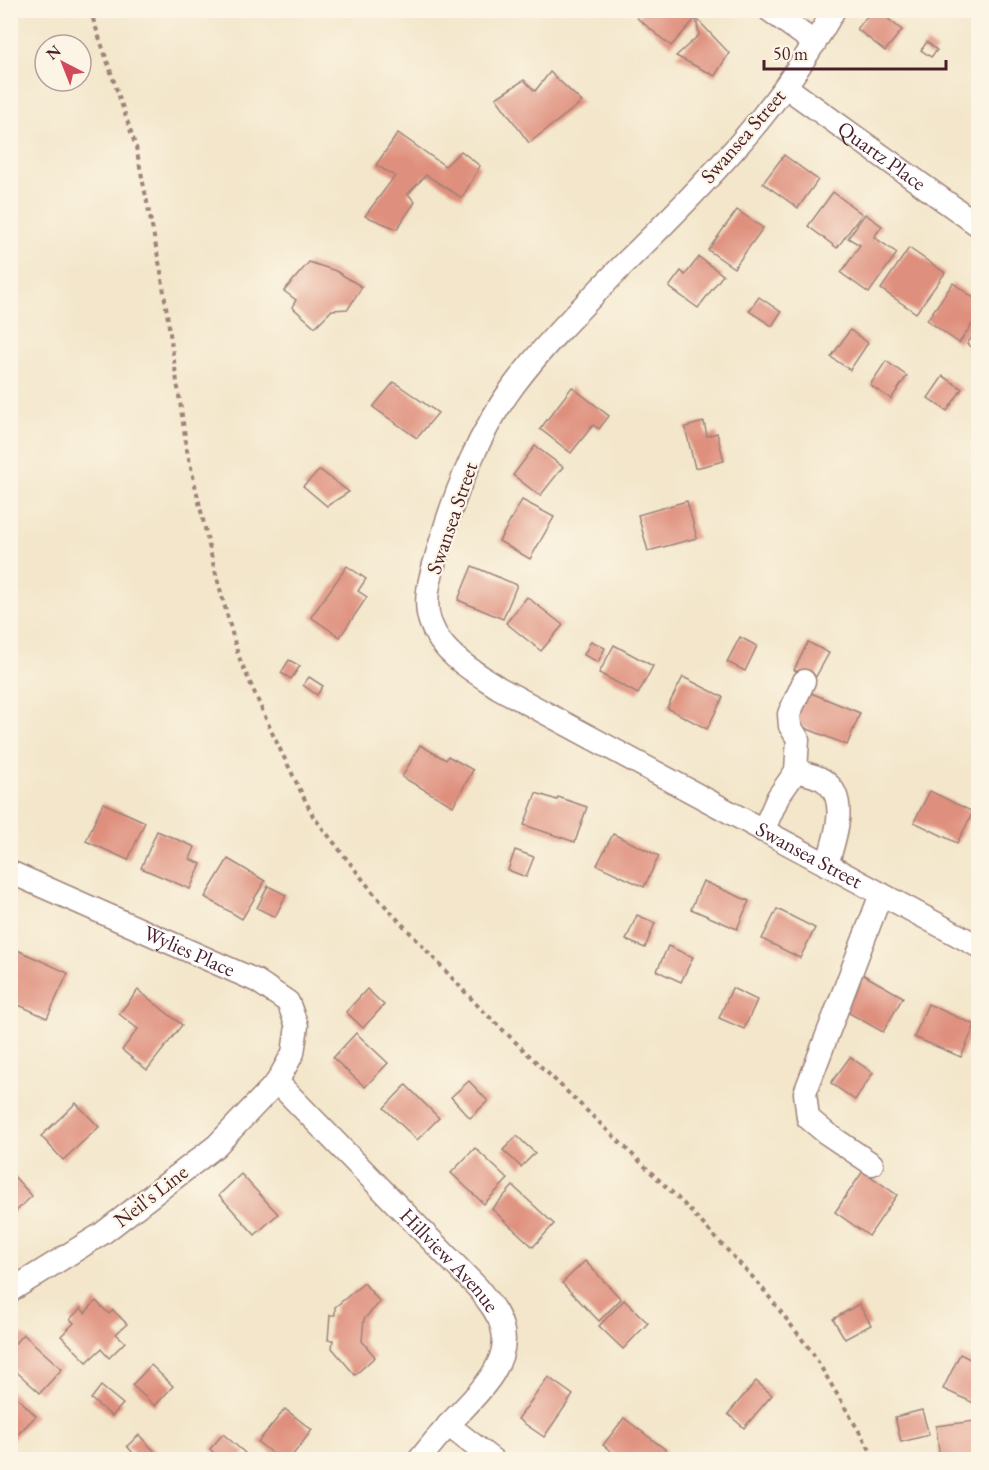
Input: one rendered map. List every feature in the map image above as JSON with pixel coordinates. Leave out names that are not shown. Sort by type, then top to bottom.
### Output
[{"type":"street","points":[[769,10],[815,44]]},
{"type":"street","name":"Swansea Street","points":[[834,10],[815,44],[786,87],[714,172],[580,309],[513,386],[487,429],[453,506],[432,573],[428,614],[436,635],[450,653],[499,688],[978,946]]},
{"type":"street","name":"Quartz Place","points":[[786,87],[978,225]]},
{"type":"street","points":[[764,831],[778,797],[796,771],[798,739],[790,726],[789,714],[804,681]]},
{"type":"street","points":[[796,771],[823,780],[834,790],[840,816],[827,865]]},
{"type":"street","name":"Wylies Place","points":[[10,872],[257,981],[288,1002],[297,1026],[293,1053],[277,1082]]},
{"type":"street","points":[[872,1164],[808,1118],[805,1093],[880,894]]},
{"type":"street","name":"Neil's Line","points":[[10,1292],[103,1233],[216,1146],[277,1082]]},
{"type":"street","name":"Hillview Avenue","points":[[277,1082],[489,1301],[503,1328],[504,1340],[498,1363],[482,1389],[419,1460]]},
{"type":"street","points":[[448,1425],[494,1460]]},
{"type":"path","points":[[90,10],[136,147],[161,272],[187,450],[213,563],[238,655],[274,737],[313,816],[375,895],[479,1007],[684,1204],[759,1284],[812,1352],[876,1460]]},
{"type":"building","points":[[643,10],[681,10],[696,18],[671,46],[637,18]]},
{"type":"building","points":[[872,10],[877,10],[902,30],[885,51],[857,29]]},
{"type":"building","points":[[696,18],[729,53],[715,76],[676,56],[699,35]]},
{"type":"building","points":[[927,42],[937,50],[931,57],[921,50]]},
{"type":"building","points":[[550,72],[582,102],[529,143],[496,98],[524,80],[535,91]]},
{"type":"building","points":[[398,133],[445,166],[461,151],[480,166],[462,198],[426,175],[408,194],[415,202],[397,229],[365,216],[395,176],[376,165]]},
{"type":"building","points":[[784,155],[818,180],[798,208],[763,183]]},
{"type":"building","points":[[833,192],[862,214],[837,248],[808,226]]},
{"type":"building","points":[[737,210],[763,228],[734,268],[708,250]]},
{"type":"building","points":[[865,214],[882,226],[874,237],[897,253],[869,293],[841,273],[860,245],[848,238]]},
{"type":"building","points":[[909,248],[945,273],[916,313],[881,289]]},
{"type":"building","points":[[699,257],[723,275],[698,308],[669,287],[681,271],[685,275]]},
{"type":"building","points":[[309,262],[336,271],[362,287],[348,309],[332,310],[315,327],[292,307],[296,300],[284,291]]},
{"type":"building","points":[[953,283],[978,301],[978,316],[959,343],[927,320]]},
{"type":"building","points":[[759,297],[781,312],[772,326],[749,311]]},
{"type":"building","points":[[978,328],[978,352],[967,344]]},
{"type":"building","points":[[850,330],[868,343],[850,370],[831,357]]},
{"type":"building","points":[[886,361],[907,376],[891,399],[870,385]]},
{"type":"building","points":[[943,376],[962,389],[947,411],[928,398]]},
{"type":"building","points":[[394,382],[438,413],[417,438],[373,407]]},
{"type":"building","points":[[572,387],[609,416],[599,429],[593,425],[571,453],[540,429]]},
{"type":"building","points":[[704,422],[707,436],[717,433],[724,461],[695,468],[685,427]]},
{"type":"building","points":[[535,446],[563,467],[540,496],[513,475]]},
{"type":"building","points":[[320,470],[349,492],[327,506],[303,486]]},
{"type":"building","points":[[522,500],[554,517],[530,559],[499,541]]},
{"type":"building","points":[[687,501],[697,538],[648,551],[638,515]]},
{"type":"building","points":[[347,566],[366,579],[358,591],[367,597],[340,637],[311,617]]},
{"type":"building","points":[[472,566],[517,585],[503,619],[458,600]]},
{"type":"building","points":[[527,597],[563,625],[541,651],[506,623]]},
{"type":"building","points":[[740,637],[757,646],[745,671],[727,662]]},
{"type":"building","points":[[591,641],[605,648],[598,662],[584,655]]},
{"type":"building","points":[[808,642],[829,653],[814,680],[794,670]]},
{"type":"building","points":[[614,645],[653,666],[638,694],[599,673]]},
{"type":"building","points":[[289,660],[300,666],[291,679],[281,673]]},
{"type":"building","points":[[309,677],[323,686],[317,695],[303,685]]},
{"type":"building","points":[[683,677],[723,697],[707,729],[667,708]]},
{"type":"building","points":[[806,691],[860,713],[847,745],[793,723]]},
{"type":"building","points":[[420,745],[446,760],[448,756],[473,770],[453,806],[402,777]]},
{"type":"building","points":[[930,791],[973,812],[957,843],[914,822]]},
{"type":"building","points":[[536,793],[557,800],[558,797],[587,807],[575,842],[524,825]]},
{"type":"building","points":[[103,803],[145,822],[128,860],[86,841]]},
{"type":"building","points":[[157,831],[195,847],[190,859],[201,864],[190,889],[141,868]]},
{"type":"building","points":[[613,834],[659,856],[644,887],[597,865]]},
{"type":"building","points":[[515,850],[534,857],[526,877],[508,870]]},
{"type":"building","points":[[228,859],[265,881],[242,919],[205,897]]},
{"type":"building","points":[[703,881],[749,901],[737,929],[691,909]]},
{"type":"building","points":[[268,886],[286,895],[275,917],[257,908]]},
{"type":"building","points":[[777,909],[815,928],[800,958],[762,939]]},
{"type":"building","points":[[637,915],[655,923],[645,948],[626,940]]},
{"type":"building","points":[[668,946],[693,957],[681,982],[657,971]]},
{"type":"building","points":[[15,949],[68,973],[47,1018],[10,1001],[10,958]]},
{"type":"building","points":[[862,974],[903,997],[883,1032],[842,1009]]},
{"type":"building","points":[[732,988],[757,1000],[744,1029],[719,1018]]},
{"type":"building","points":[[367,989],[384,1005],[363,1028],[346,1012]]},
{"type":"building","points":[[138,990],[182,1025],[147,1070],[122,1050],[138,1029],[119,1014]]},
{"type":"building","points":[[928,1004],[975,1025],[961,1057],[914,1037]]},
{"type":"building","points":[[356,1033],[388,1063],[365,1087],[333,1058]]},
{"type":"building","points":[[850,1057],[873,1073],[855,1100],[831,1083]]},
{"type":"building","points":[[469,1081],[488,1101],[470,1118],[451,1097]]},
{"type":"building","points":[[406,1085],[439,1118],[417,1140],[384,1108]]},
{"type":"building","points":[[76,1103],[99,1127],[63,1160],[41,1136]]},
{"type":"building","points":[[517,1136],[535,1153],[521,1167],[503,1150]]},
{"type":"building","points":[[475,1148],[508,1179],[484,1204],[451,1173]]},
{"type":"building","points":[[863,1171],[897,1195],[869,1236],[835,1212]]},
{"type":"building","points":[[12,1174],[32,1196],[10,1217],[10,1175]]},
{"type":"building","points":[[241,1174],[278,1214],[255,1235],[219,1195]]},
{"type":"building","points":[[513,1186],[554,1224],[533,1247],[492,1209]]},
{"type":"building","points":[[585,1261],[621,1299],[599,1321],[562,1283]]},
{"type":"building","points":[[364,1283],[380,1302],[364,1319],[362,1341],[375,1357],[355,1375],[332,1348],[333,1340],[328,1340],[330,1315],[335,1315],[335,1307]]},
{"type":"building","points":[[624,1300],[648,1323],[623,1349],[599,1326]]},
{"type":"building","points":[[96,1301],[109,1314],[113,1310],[127,1324],[116,1334],[125,1342],[109,1358],[101,1349],[87,1362],[61,1336],[74,1323],[70,1319],[81,1308],[85,1313]]},
{"type":"building","points":[[859,1304],[871,1325],[845,1339],[833,1319]]},
{"type":"building","points":[[23,1334],[62,1369],[40,1393],[10,1366],[10,1349]]},
{"type":"building","points":[[960,1354],[978,1363],[978,1405],[943,1389]]},
{"type":"building","points":[[151,1365],[173,1386],[155,1406],[132,1385]]},
{"type":"building","points":[[548,1377],[573,1395],[544,1437],[518,1419]]},
{"type":"building","points":[[756,1381],[772,1395],[744,1428],[728,1414]]},
{"type":"building","points":[[101,1386],[123,1404],[112,1416],[91,1399]]},
{"type":"building","points":[[10,1390],[36,1416],[10,1442]]},
{"type":"building","points":[[285,1409],[312,1430],[289,1460],[280,1460],[258,1442]]},
{"type":"building","points":[[922,1410],[929,1435],[901,1442],[895,1417]]},
{"type":"building","points":[[624,1418],[666,1450],[659,1460],[622,1460],[603,1445]]},
{"type":"building","points":[[975,1421],[978,1446],[973,1447],[975,1460],[940,1460],[936,1426]]},
{"type":"building","points":[[223,1434],[245,1453],[239,1460],[221,1460],[210,1449]]},
{"type":"building","points":[[139,1435],[156,1453],[150,1460],[139,1460],[127,1446]]}]
